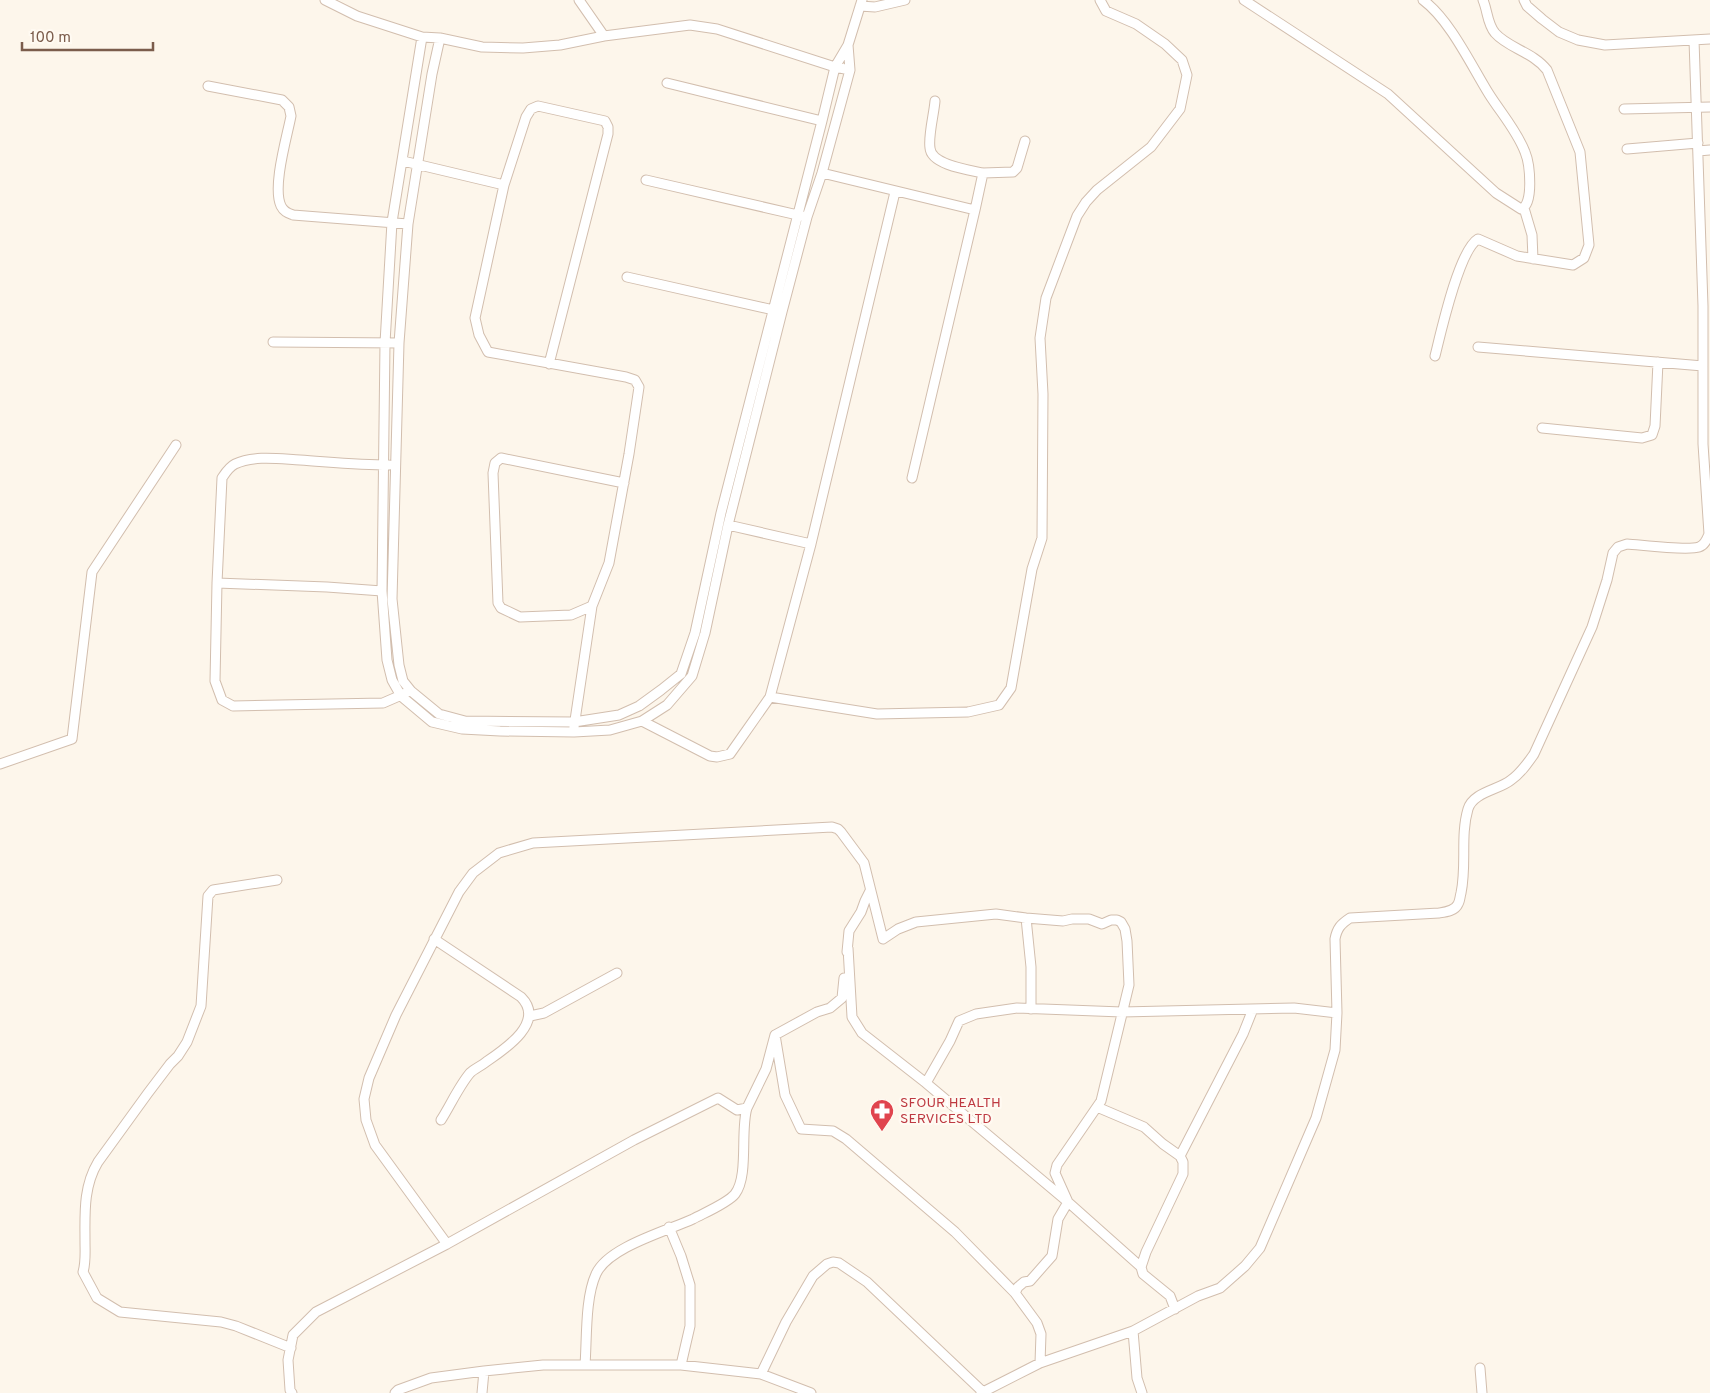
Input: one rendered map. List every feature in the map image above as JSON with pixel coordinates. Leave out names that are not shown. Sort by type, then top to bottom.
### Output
[{"type":"street","points":[[325,0],[357,16],[422,37],[440,38],[482,47],[523,48],[560,45],[604,36],[690,25],[717,29],[835,67],[850,70]]},
{"type":"street","points":[[579,0],[604,36]]},
{"type":"street","points":[[422,37],[392,222],[385,343],[382,591],[387,660],[392,680],[401,696],[432,722],[462,729],[574,732],[610,730],[642,721],[667,705],[692,676],[704,633],[778,311],[798,214],[835,67],[848,45],[861,3],[874,7],[906,0]]},
{"type":"street","points":[[770,697],[877,714],[968,712],[999,705],[1011,688],[1032,569],[1042,538],[1043,394],[1040,338],[1046,298],[1077,216],[1097,190],[1150,148],[1180,109],[1187,75],[1182,60],[1165,44],[1136,24],[1106,11],[1100,0]]},
{"type":"street","points":[[1244,0],[1388,94],[1496,193],[1521,209],[1524,208]]},
{"type":"street","points":[[1422,0],[1448,26],[1523,147],[1526,154],[1530,191],[1528,203],[1524,208]]},
{"type":"street","points":[[1434,356],[1458,273],[1472,242],[1478,239],[1517,256],[1573,265],[1584,258],[1589,245],[1580,152],[1546,70],[1540,61],[1496,34],[1488,21],[1483,0]]},
{"type":"street","points":[[1524,0],[1527,6],[1542,19],[1560,32],[1578,40],[1605,45],[1710,39]]},
{"type":"street","points":[[440,38],[416,165],[408,224],[399,343],[392,599],[399,665],[403,681],[411,691],[440,714],[465,721],[574,722],[619,715],[639,706],[680,674],[695,633],[721,513],[778,311],[822,173],[850,70],[848,45]]},
{"type":"street","points":[[761,1374],[786,1322],[812,1276],[827,1264],[833,1262],[839,1263],[867,1282],[982,1392],[1040,1363],[1133,1331],[1198,1296],[1220,1288],[1245,1266],[1260,1248],[1316,1118],[1335,1050],[1337,1013],[1335,939],[1337,931],[1350,918],[1452,911],[1458,904],[1463,882],[1468,808],[1473,799],[1502,787],[1512,780],[1534,754],[1592,626],[1613,553],[1618,546],[1626,544],[1682,548],[1700,546],[1706,541],[1709,534],[1703,444],[1704,306],[1694,40]]},
{"type":"street","points":[[667,83],[822,121]]},
{"type":"street","points":[[208,86],[282,100],[289,107],[290,116],[278,183],[278,197],[285,212],[293,215],[408,224]]},
{"type":"street","points":[[935,102],[930,149],[933,157],[942,163],[983,173],[1013,172],[1017,168],[1024,140]]},
{"type":"street","points":[[549,364],[608,134],[608,127],[606,121],[538,106],[531,109],[526,117],[504,185],[476,318],[479,335],[488,352],[549,364],[626,377],[635,380],[639,387],[609,563],[592,606],[574,732]]},
{"type":"street","points":[[1624,109],[1710,107]]},
{"type":"street","points":[[1627,149],[1698,146],[1710,150]]},
{"type":"street","points":[[403,161],[504,185]]},
{"type":"street","points":[[822,173],[975,210]]},
{"type":"street","points":[[912,478],[983,173]]},
{"type":"street","points":[[646,180],[807,217]]},
{"type":"street","points":[[642,721],[710,756],[717,757],[730,754],[770,697],[810,544],[895,192]]},
{"type":"street","points":[[1524,208],[1532,235],[1533,259]]},
{"type":"street","points":[[627,276],[778,311]]},
{"type":"street","points":[[273,342],[399,343]]},
{"type":"street","points":[[1478,347],[1703,366]]},
{"type":"street","points":[[1542,428],[1642,438],[1652,435],[1655,426],[1658,362]]},
{"type":"street","points":[[0,764],[72,739],[92,572],[176,445]]},
{"type":"street","points":[[592,606],[571,615],[520,617],[501,608],[498,603],[493,473],[495,463],[501,458],[624,483]]},
{"type":"street","points":[[396,465],[282,459],[234,464],[227,469],[222,478],[215,680],[222,700],[233,706],[383,703],[411,691]]},
{"type":"street","points":[[728,525],[810,544]]},
{"type":"street","points":[[217,583],[382,591]]},
{"type":"street","points":[[447,1244],[375,1145],[366,1120],[364,1099],[369,1078],[392,1024],[459,892],[473,873],[499,853],[533,843],[832,827],[841,832],[864,863],[883,939]]},
{"type":"street","points":[[277,880],[213,890],[208,896],[202,1006],[187,1042],[178,1056],[152,1087],[91,1173],[86,1199],[85,1258],[82,1272],[97,1298],[120,1312],[221,1322],[291,1348]]},
{"type":"street","points":[[585,1364],[590,1293],[596,1273],[612,1256],[669,1227],[717,1207],[735,1194],[741,1181],[747,1108],[766,1070],[775,1035],[817,1012],[830,1008],[842,998],[849,932],[861,912],[870,890],[883,939]]},
{"type":"street","points":[[883,939],[916,922],[996,914],[1063,921],[1089,919],[1102,924],[1111,920],[1121,922],[1128,941],[1129,985],[1104,1089],[1097,1107],[1057,1165],[1055,1173],[1068,1202]]},
{"type":"street","points":[[1026,918],[1030,967],[1030,1009]]},
{"type":"street","points":[[434,939],[521,997],[530,1008],[530,1016],[526,1026],[517,1038],[471,1072],[441,1120]]},
{"type":"street","points":[[848,948],[852,1017],[862,1034],[926,1083],[1068,1202],[1141,1267],[1143,1274],[1170,1296],[1175,1309]]},
{"type":"street","points":[[530,1016],[544,1013],[617,973]]},
{"type":"street","points":[[926,1083],[959,1021],[976,1014],[1017,1008],[1122,1012],[1294,1008],[1337,1013]]},
{"type":"street","points":[[1180,1156],[1239,1042],[1253,1009]]},
{"type":"street","points":[[775,1035],[785,1095],[801,1129],[833,1131],[846,1139],[955,1232],[1015,1293],[1037,1323],[1041,1334],[1040,1363]]},
{"type":"street","points":[[292,1393],[290,1390],[288,1360],[293,1336],[316,1312],[447,1244],[634,1140],[718,1098],[737,1110],[747,1108]]},
{"type":"street","points":[[1097,1107],[1144,1127],[1180,1156],[1183,1162],[1183,1174],[1146,1252],[1141,1267]]},
{"type":"street","points":[[1015,1293],[1018,1287],[1024,1282],[1030,1281],[1052,1256],[1058,1219],[1068,1202]]},
{"type":"street","points":[[669,1227],[690,1285],[690,1326],[680,1365]]},
{"type":"street","points":[[1133,1331],[1136,1378],[1142,1393]]},
{"type":"street","points":[[394,1393],[431,1378],[543,1365],[585,1364],[680,1365],[761,1374],[811,1393]]},
{"type":"street","points":[[1480,1368],[1482,1393]]},
{"type":"street","points":[[482,1393],[484,1371]]},
{"type":"place","name":"SFOUR HEALTH SERVICES LTD","points":[[882,1132]]}]
